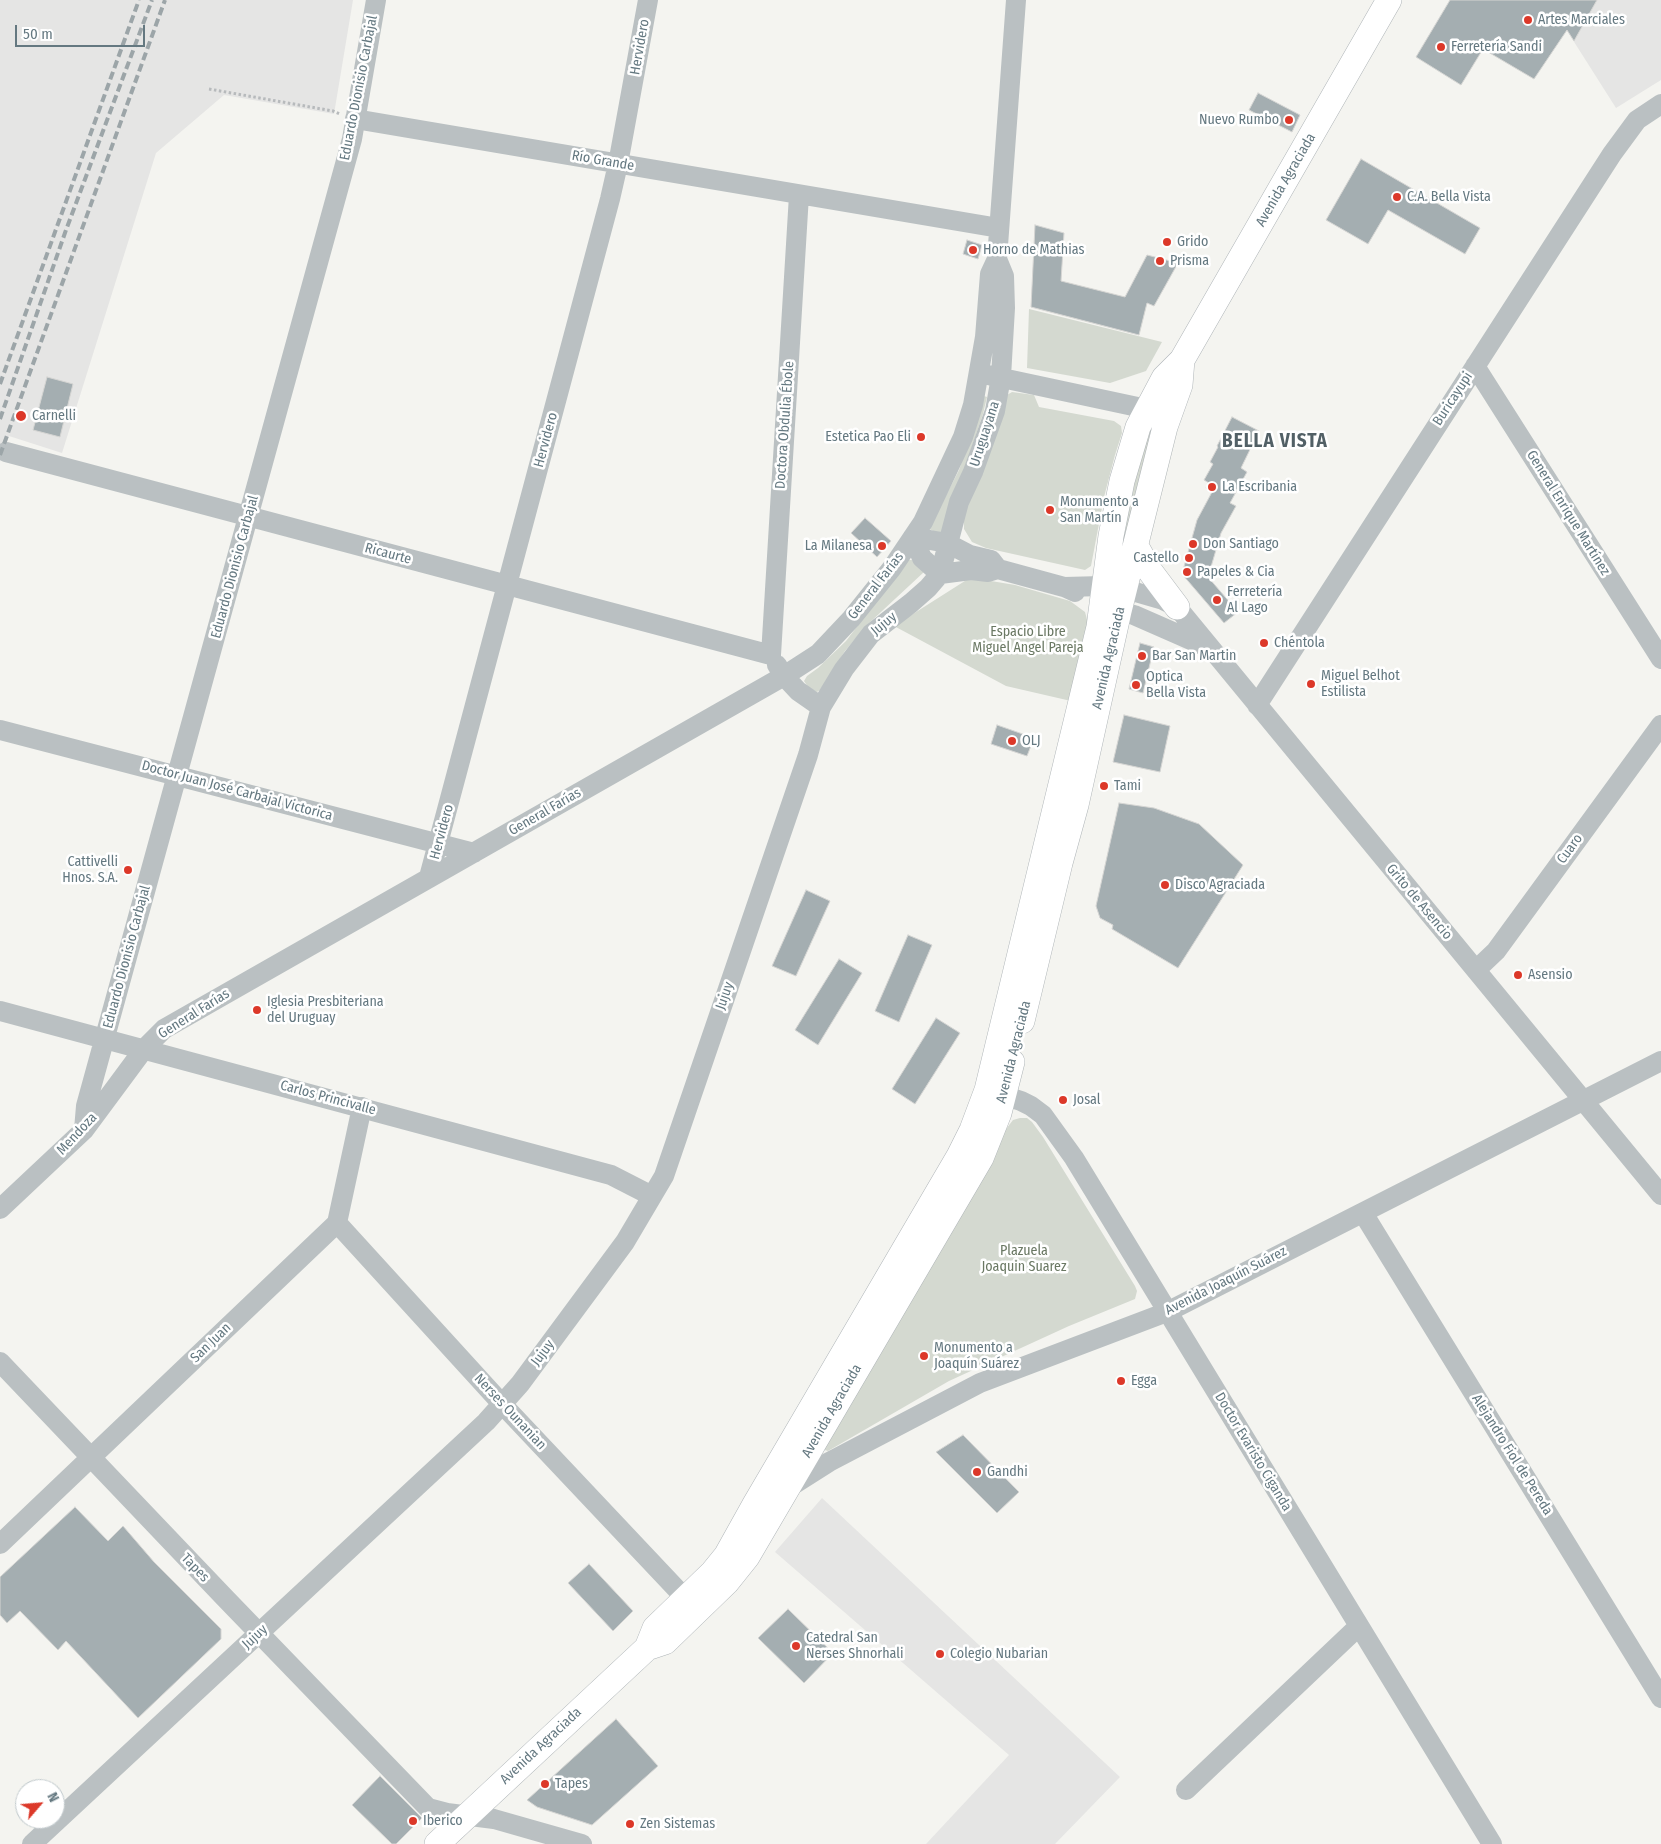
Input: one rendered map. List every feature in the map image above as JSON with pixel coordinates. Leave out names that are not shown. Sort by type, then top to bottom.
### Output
[{"type":"main road","name":"Avenida Agraciada","points":[[647,1648],[666,1642],[727,1582],[746,1557],[981,1158],[994,1130],[996,1093],[1076,806],[1112,598],[1111,536],[1122,481],[1138,427],[1164,378],[1182,360],[1389,0]]},
{"type":"main road","name":"Avenida Agraciada","points":[[1112,598],[1136,546],[1165,427],[1180,385],[1182,360]]},
{"type":"main road","points":[[1136,546],[1150,571],[1178,607]]},
{"type":"main road","name":"Avenida Agraciada","points":[[436,1844],[647,1648],[656,1628],[713,1572],[726,1556],[959,1156],[972,1130],[996,1093]]},
{"type":"street","name":"Eduardo Dionisio Carbajal","points":[[84,1130],[86,1106],[352,140],[376,0]]},
{"type":"street","name":"Hervidero","points":[[429,878],[508,586],[618,164],[648,0]]},
{"type":"street","name":"Uruguayana","points":[[913,537],[943,482],[963,437],[980,374],[990,274],[997,260],[1016,0]]},
{"type":"street","name":"Buricayupi","points":[[1257,705],[1612,154],[1636,120],[1661,104]]},
{"type":"street","name":"Río Grande","points":[[355,119],[999,228]]},
{"type":"street","name":"Doctora Obdulia Ébole","points":[[771,655],[799,195]]},
{"type":"street","name":"Uruguayana","points":[[940,574],[959,502],[973,472],[995,411],[1001,377],[1005,308],[1004,276],[997,260]]},
{"type":"street","name":"General Enrique Martínez","points":[[1475,366],[1661,659]]},
{"type":"street","points":[[980,374],[1147,409]]},
{"type":"street","name":"Ricaurte","points":[[6,452],[771,655]]},
{"type":"street","points":[[913,537],[947,543],[970,555],[991,560],[998,569]]},
{"type":"street","points":[[913,537],[922,558],[940,574],[971,570],[988,572],[998,569],[1112,598],[1162,600],[1178,607]]},
{"type":"street","name":"General Farías","points":[[144,1049],[164,1030],[183,1018],[784,676],[818,654],[839,634],[892,568],[913,537]]},
{"type":"street","name":"Jujuy","points":[[32,1844],[486,1422],[520,1384],[625,1242],[664,1176],[808,755],[821,707],[844,669],[871,634],[911,603],[940,574]]},
{"type":"street","points":[[1112,598],[1150,622],[1210,648]]},
{"type":"street","name":"Grito de Asencio","points":[[1178,607],[1661,1196]]},
{"type":"street","points":[[771,655],[784,676],[798,691],[821,707]]},
{"type":"street","name":"Cuaro","points":[[1476,970],[1496,950],[1661,724]]},
{"type":"street","name":"Doctor Juan José Carbajal Victorica","points":[[0,730],[474,852]]},
{"type":"street","name":"Carlos Princivalle","points":[[0,1011],[611,1175],[652,1196]]},
{"type":"street","name":"Mendoza","points":[[0,1209],[84,1130],[144,1049]]},
{"type":"street","name":"Avenida Joaquín Suárez","points":[[786,1489],[830,1462],[980,1384],[1167,1312],[1661,1061]]},
{"type":"street","name":"Doctor Evaristo Ciganda","points":[[996,1093],[1031,1106],[1043,1115],[1074,1158],[1492,1844]]},
{"type":"street","points":[[337,1222],[362,1107]]},
{"type":"street","name":"Alejandro Fiol de Pereda","points":[[1363,1213],[1661,1698]]},
{"type":"street","name":"Nerses Ounanian","points":[[337,1222],[502,1404],[686,1599]]},
{"type":"street","name":"San Juan","points":[[0,1544],[337,1222]]},
{"type":"street","name":"Tapes","points":[[0,1362],[90,1458],[428,1808],[447,1813],[494,1819],[582,1844]]},
{"type":"street","points":[[1186,1790],[1359,1626]]},
{"type":"path","points":[[209,89],[333,111],[355,119]]},
{"type":"shaded area","points":[[0,0],[353,0],[334,114],[224,95],[156,153],[62,453],[9,436],[0,462]]},
{"type":"shaded area","points":[[1532,0],[1661,0],[1661,80],[1616,108],[1557,15]]},
{"type":"shaded area","name":"Colegio Nubarian","points":[[822,1498],[1120,1777],[1055,1844],[926,1844],[1009,1755],[775,1552]]},
{"type":"green space","points":[[1029,309],[1162,342],[1146,371],[1110,383],[1027,368]]},
{"type":"green space","points":[[1012,392],[1034,395],[1039,407],[1114,421],[1121,426],[1122,433],[1104,497],[1091,566],[1085,570],[986,548],[972,542],[964,529],[964,514],[1007,395]]},
{"type":"green space","points":[[984,396],[987,397],[983,414],[942,535],[929,529],[959,470]]},
{"type":"green space","points":[[1164,396],[1118,577],[1114,572],[1135,465]]},
{"type":"green space","points":[[908,560],[912,560],[924,572],[867,625],[845,651],[820,690],[817,692],[808,687],[804,681],[807,676],[846,641]]},
{"type":"green space","name":"Espacio Libre Miguel Angel Pareja","points":[[968,579],[1015,585],[1070,601],[1085,612],[1088,623],[1071,701],[1006,686],[894,626]]},
{"type":"green space","name":"Plazuela Joaquin Suarez","points":[[1027,1118],[1032,1122],[1043,1137],[1135,1286],[1137,1291],[1135,1299],[1069,1326],[949,1381],[828,1451],[825,1450],[823,1447],[1003,1133],[1013,1120]]},
{"type":"building","points":[[1450,0],[1597,0],[1574,41],[1567,30],[1534,79],[1483,49],[1461,85],[1416,57]]},
{"type":"building","points":[[1258,93],[1300,115],[1292,132],[1249,110]]},
{"type":"building","name":"C.A. Bella Vista","points":[[1361,159],[1480,228],[1465,254],[1388,210],[1368,244],[1326,220]]},
{"type":"building","points":[[1035,225],[1064,233],[1061,281],[1125,297],[1147,255],[1178,263],[1154,306],[1147,303],[1139,335],[1031,307]]},
{"type":"building","name":"Horno de Mathias","points":[[967,240],[982,245],[978,259],[963,254]]},
{"type":"building","points":[[47,377],[73,384],[60,437],[33,430]]},
{"type":"building","points":[[1232,417],[1259,431],[1241,468],[1247,472],[1230,503],[1236,506],[1221,533],[1208,577],[1238,612],[1224,623],[1182,574],[1197,520],[1212,492],[1206,488],[1209,483],[1204,480],[1213,464],[1210,462],[1217,446]]},
{"type":"building","points":[[865,518],[891,541],[877,557],[851,533]]},
{"type":"building","points":[[1140,643],[1154,647],[1143,693],[1129,689]]},
{"type":"building","points":[[1124,715],[1170,726],[1160,772],[1113,762]]},
{"type":"building","name":"OLJ","points":[[997,725],[1034,738],[1027,756],[991,744]]},
{"type":"building","name":"Disco Agraciada","points":[[1119,803],[1154,808],[1199,824],[1243,865],[1178,968],[1112,929],[1113,925],[1100,918],[1096,906]]},
{"type":"building","points":[[806,890],[830,901],[796,976],[772,966]]},
{"type":"building","points":[[908,935],[932,945],[899,1022],[875,1011]]},
{"type":"building","points":[[839,959],[862,973],[818,1045],[795,1030]]},
{"type":"building","points":[[936,1018],[960,1033],[915,1104],[892,1089]]},
{"type":"building","name":"Gandhi","points":[[963,1435],[1019,1492],[997,1513],[936,1452]]},
{"type":"building","points":[[75,1507],[108,1541],[123,1526],[154,1562],[221,1629],[221,1639],[138,1718],[66,1641],[58,1650],[20,1611],[7,1623],[0,1615],[0,1577]]},
{"type":"building","points":[[589,1564],[633,1611],[613,1631],[568,1583]]},
{"type":"building","name":"Catedral San Nerses Shnorhali","points":[[788,1609],[833,1653],[804,1683],[758,1638]]},
{"type":"building","points":[[616,1719],[658,1766],[592,1825],[537,1807],[527,1800]]},
{"type":"building","points":[[380,1776],[422,1818],[396,1844],[392,1844],[352,1805]]},
{"type":"railway","points":[[0,384],[139,0]]},
{"type":"railway","points":[[0,419],[66,230],[152,0]]},
{"type":"railway","points":[[0,455],[165,0]]},
{"type":"place","name":"Artes Marciales","points":[[1528,20]]},
{"type":"place","name":"Ferretería Sandi","points":[[1441,47]]},
{"type":"place","name":"Nuevo Rumbo","points":[[1289,120]]},
{"type":"place","name":"C.A. Bella Vista","points":[[1397,197]]},
{"type":"place","name":"Grido","points":[[1167,242]]},
{"type":"place","name":"Horno de Mathias","points":[[973,250]]},
{"type":"place","name":"Prisma","points":[[1160,261]]},
{"type":"place","name":"Carnelli","points":[[21,416]]},
{"type":"place","name":"Estetica Pao Eli","points":[[921,437]]},
{"type":"place","name":"La Escribania","points":[[1212,487]]},
{"type":"place","name":"Monumento a San Martín","points":[[1050,510]]},
{"type":"place","name":"Don Santiago","points":[[1193,544]]},
{"type":"place","name":"La Milanesa","points":[[882,546]]},
{"type":"place","name":"Castello","points":[[1189,558]]},
{"type":"place","name":"Papeles & Cia","points":[[1187,572]]},
{"type":"place","name":"Ferretería Al Lago","points":[[1217,600]]},
{"type":"place","name":"Chéntola","points":[[1264,643]]},
{"type":"place","name":"Bar San Martin","points":[[1142,656]]},
{"type":"place","name":"Miguel Belhot Estilista","points":[[1311,684]]},
{"type":"place","name":"Optica Bella Vista","points":[[1136,685]]},
{"type":"place","name":"OLJ","points":[[1012,741]]},
{"type":"place","name":"Tami","points":[[1104,786]]},
{"type":"place","name":"Cattivelli Hnos. S.A.","points":[[128,870]]},
{"type":"place","name":"Disco Agraciada","points":[[1165,885]]},
{"type":"place","name":"Asensio","points":[[1518,975]]},
{"type":"place","name":"Iglesia Presbiteriana del Uruguay","points":[[257,1010]]},
{"type":"place","name":"Josal","points":[[1063,1100]]},
{"type":"place","name":"Monumento a Joaquín Suárez","points":[[924,1356]]},
{"type":"place","name":"Egga","points":[[1121,1381]]},
{"type":"place","name":"Gandhi","points":[[977,1472]]},
{"type":"place","name":"Catedral San Nerses Shnorhali","points":[[796,1646]]},
{"type":"place","name":"Colegio Nubarian","points":[[940,1654]]},
{"type":"place","name":"Tapes","points":[[545,1784]]},
{"type":"place","name":"Iberico","points":[[413,1821]]},
{"type":"place","name":"Zen Sistemas","points":[[630,1824]]},
{"type":"district","name":"BELLA VISTA","points":[[1275,442]]}]
